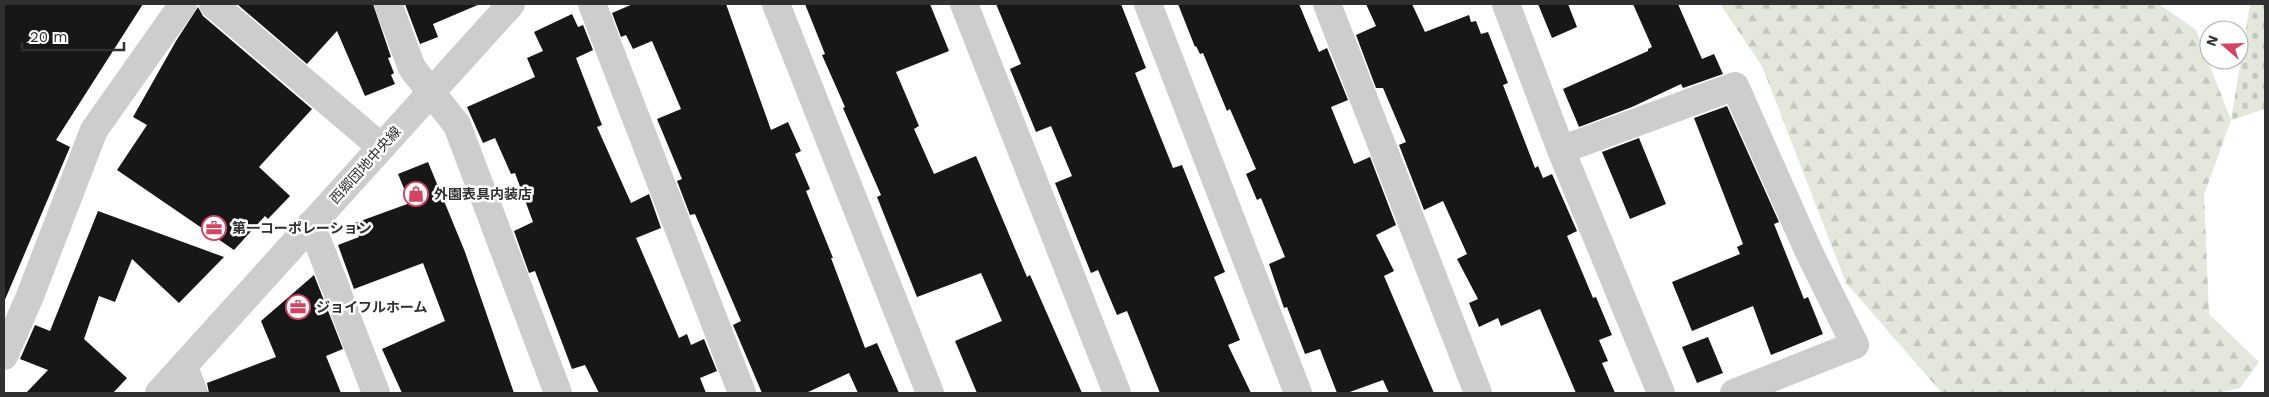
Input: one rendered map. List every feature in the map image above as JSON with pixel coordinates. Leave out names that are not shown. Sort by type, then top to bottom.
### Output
[{"type":"street","points":[[4,356],[30,296],[94,130],[183,4]]},
{"type":"street","points":[[213,4],[381,147]]},
{"type":"street","points":[[388,4],[412,68],[429,92],[457,125],[558,393]]},
{"type":"street","name":"西郷団地中央線","points":[[159,393],[429,92],[511,4]]},
{"type":"street","points":[[592,4],[742,393]]},
{"type":"street","points":[[776,4],[930,393]]},
{"type":"street","points":[[964,4],[1117,393]]},
{"type":"street","points":[[1148,4],[1298,393]]},
{"type":"street","points":[[1327,4],[1478,393]]},
{"type":"street","points":[[1506,4],[1561,150],[1661,393]]},
{"type":"street","points":[[1561,150],[1735,86],[1808,250],[1855,345],[1734,393]]},
{"type":"street","points":[[311,224],[376,393]]},
{"type":"street","points":[[184,367],[194,393]]},
{"type":"green space","points":[[1720,4],[2159,4],[2196,30],[2199,38],[2199,70],[2212,70],[2231,120],[2204,195],[2209,314],[2259,362],[2240,388],[2218,393],[1942,393],[1846,283],[1762,66]]},
{"type":"green space","points":[[2250,4],[2265,4],[2265,109],[2231,120],[2239,70],[2249,70],[2249,20],[2247,20]]},
{"type":"building","points":[[4,4],[143,4],[56,140],[70,147],[4,302]]},
{"type":"building","points":[[237,4],[373,4],[391,57],[388,58],[394,73],[391,75],[395,84],[365,96],[337,31],[307,64]]},
{"type":"building","points":[[405,4],[480,4],[433,24],[438,37],[420,44]]},
{"type":"building","points":[[633,4],[726,4],[771,130],[788,122],[801,151],[795,154],[810,189],[806,191],[833,258],[831,258],[865,348],[877,343],[899,393],[858,393],[849,373],[806,393],[762,393],[733,325],[741,321],[695,214],[690,215],[677,181],[682,179],[657,119],[681,109],[652,41],[633,49],[626,35],[621,37],[612,13]]},
{"type":"building","points":[[805,4],[930,4],[949,51],[896,72],[919,126],[914,129],[934,174],[976,156],[1027,277],[1030,275],[1082,393],[977,393],[955,341],[1002,321],[981,273],[917,297],[877,197],[881,195],[843,108],[845,107],[822,55],[825,54]]},
{"type":"building","points":[[996,4],[1121,4],[1146,68],[1135,73],[1173,168],[1182,165],[1225,272],[1214,277],[1240,340],[1228,345],[1251,393],[1160,393],[1127,311],[1117,315],[1098,270],[1091,273],[1055,183],[1072,176],[1051,126],[1036,132],[1010,69],[1021,64]]},
{"type":"building","points":[[1178,4],[1299,4],[1319,52],[1327,48],[1348,100],[1331,107],[1354,164],[1370,157],[1396,225],[1376,235],[1394,271],[1384,276],[1434,393],[1389,393],[1383,380],[1347,393],[1337,393],[1320,349],[1305,354],[1287,307],[1284,308],[1269,264],[1285,257],[1261,198],[1257,200],[1246,174],[1256,169],[1230,109],[1227,111],[1203,53],[1200,54],[1195,47]]},
{"type":"building","points":[[1366,4],[1412,4],[1425,32],[1469,15],[1471,22],[1476,21],[1481,34],[1488,32],[1508,83],[1503,85],[1535,168],[1538,166],[1543,178],[1552,174],[1577,231],[1567,236],[1593,298],[1596,297],[1612,335],[1599,340],[1608,361],[1602,363],[1615,393],[1576,393],[1540,309],[1501,326],[1498,318],[1479,327],[1469,303],[1478,299],[1457,259],[1467,254],[1443,201],[1424,210],[1399,145],[1406,142],[1383,88],[1376,88],[1356,35],[1376,26]]},
{"type":"building","points":[[1538,4],[1568,4],[1577,27],[1552,38]]},
{"type":"building","points":[[1633,4],[1678,4],[1702,59],[1714,54],[1723,74],[1683,88],[1681,84],[1632,107],[1579,127],[1563,89],[1648,51],[1652,47]]},
{"type":"building","points":[[198,7],[203,16],[312,109],[259,167],[290,196],[268,219],[265,216],[234,250],[117,170],[147,125],[133,117],[176,41]]},
{"type":"building","points":[[572,14],[578,27],[583,25],[593,50],[576,58],[602,125],[597,127],[631,203],[649,194],[661,228],[636,238],[679,338],[687,334],[691,345],[704,339],[717,371],[700,378],[706,393],[599,393],[585,365],[572,369],[535,271],[529,273],[514,231],[533,222],[515,173],[511,174],[495,138],[483,143],[467,107],[535,77],[527,58],[543,51],[534,32]]},
{"type":"building","points":[[1727,106],[1779,222],[1774,224],[1804,299],[1808,297],[1823,334],[1771,355],[1753,306],[1692,331],[1672,282],[1740,254],[1737,247],[1743,244],[1694,118]]},
{"type":"building","points":[[1639,138],[1666,204],[1630,219],[1602,152]]},
{"type":"building","points":[[428,162],[465,252],[514,393],[402,393],[382,349],[445,321],[423,263],[354,289],[338,245],[359,237],[355,223],[410,203],[398,174]]},
{"type":"building","points":[[98,211],[224,257],[179,303],[132,259],[115,302],[99,296],[84,339],[127,378],[113,393],[26,393],[48,370],[20,359],[35,325],[50,331]]},
{"type":"building","points":[[314,275],[343,349],[326,356],[341,393],[209,393],[207,383],[276,357],[261,321]]},
{"type":"building","points":[[1708,337],[1723,373],[1697,383],[1682,347]]},
{"type":"place","name":"外園表具内装店","points":[[416,194]]},
{"type":"place","name":"第一コーポレーション","points":[[214,228]]},
{"type":"place","name":"ジョイフルホーム","points":[[298,307]]}]
